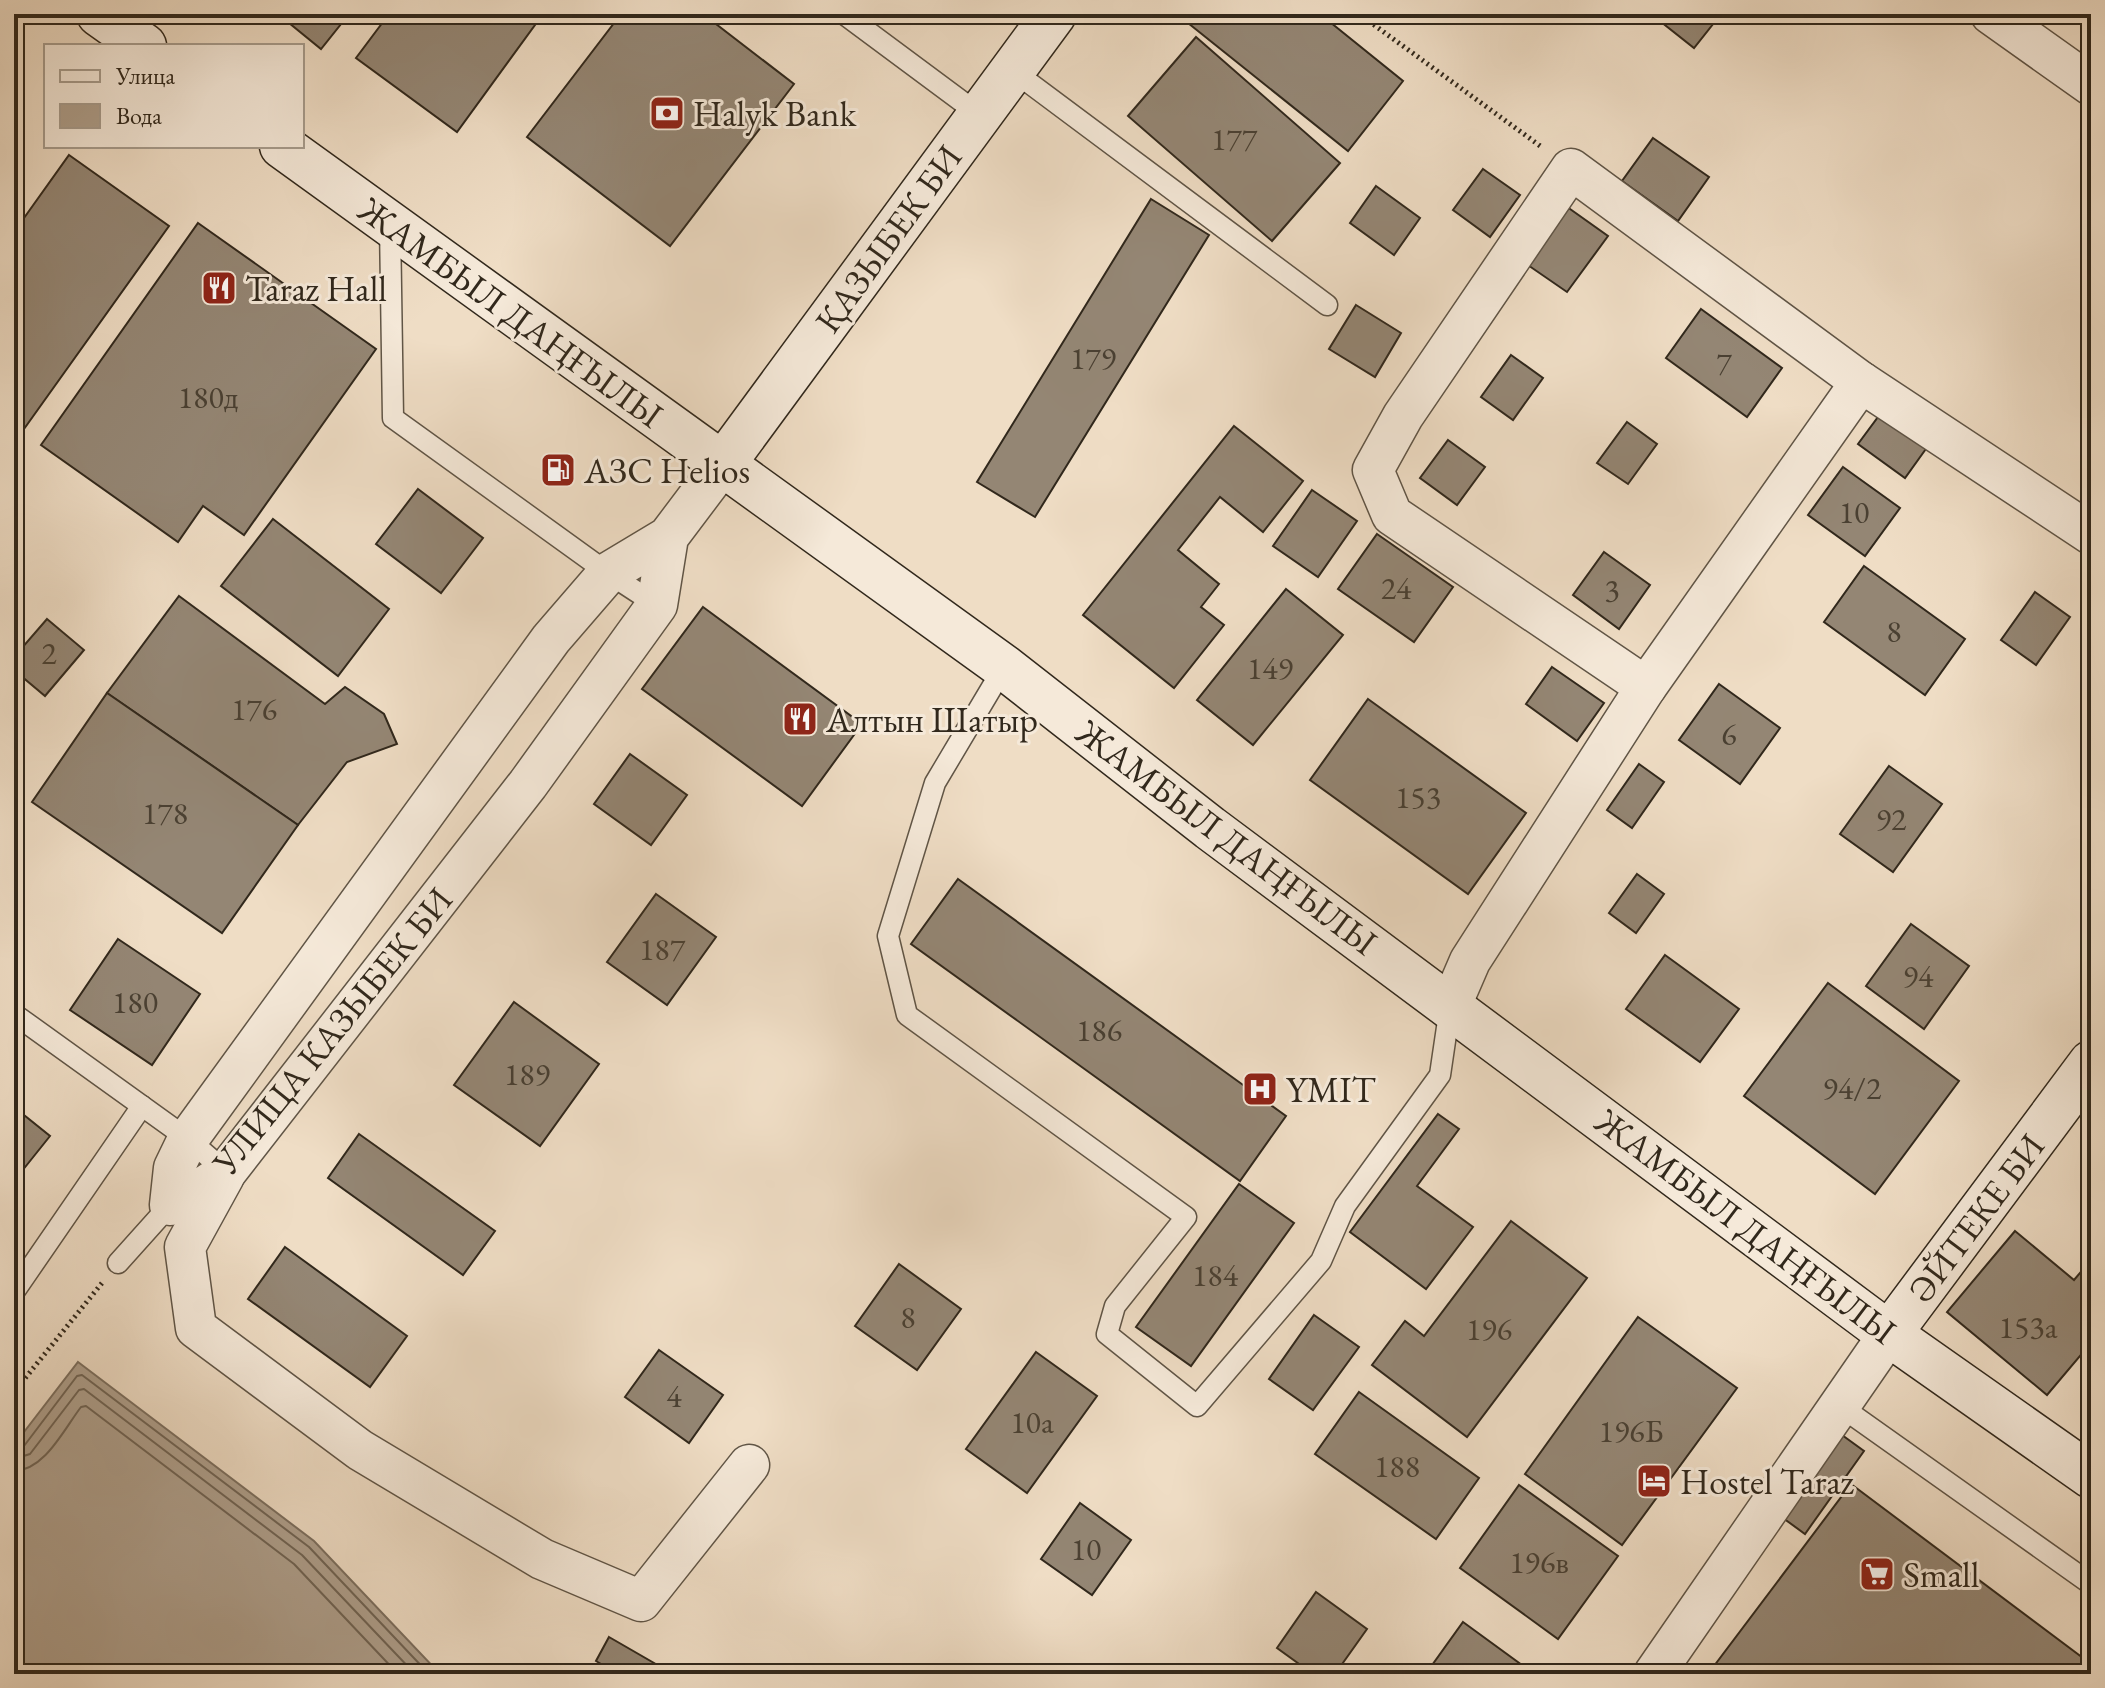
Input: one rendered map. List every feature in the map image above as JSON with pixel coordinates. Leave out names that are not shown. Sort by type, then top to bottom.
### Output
[{"type":"main road","points":[[99,14],[141,44]]},
{"type":"main road","name":"ҚАЗЫБЕК БИ","points":[[723,464],[1054,14]]},
{"type":"main road","name":"ЖАМБЫЛ ДАҢҒЫЛЫ","points":[[285,148],[1004,667],[1210,828],[1889,1334],[2091,1476]]},
{"type":"main road","name":"ӘЙТЕКЕ БИ","points":[[1889,1334],[2091,1063]]},
{"type":"street","points":[[1991,14],[2091,85]]},
{"type":"street","points":[[1646,687],[1392,515],[1373,470],[1403,416],[1571,169],[1861,382],[2091,534]]},
{"type":"street","points":[[1451,1005],[1470,961],[1646,687],[1861,382]]},
{"type":"street","name":"УЛИЦА КАЗЫБЕК БИ","points":[[668,537],[657,605],[528,784],[226,1172],[186,1199],[170,1205],[174,1168],[188,1139],[551,639],[608,573],[668,537],[723,464]]},
{"type":"street","points":[[226,1172],[185,1247],[196,1328],[360,1450],[542,1559],[641,1601],[749,1465]]},
{"type":"street","points":[[1654,1674],[1889,1334]]},
{"type":"lane","points":[[844,14],[980,115]]},
{"type":"lane","points":[[1012,70],[1327,305]]},
{"type":"lane","points":[[390,224],[393,418],[657,605]]},
{"type":"lane","points":[[1004,667],[935,783],[888,936],[907,1015],[1186,1217],[1115,1306],[1107,1334],[1197,1406],[1321,1261],[1345,1206],[1440,1075],[1451,1005]]},
{"type":"lane","points":[[14,1014],[188,1139],[226,1172]]},
{"type":"lane","points":[[14,1292],[142,1106]]},
{"type":"lane","points":[[118,1263],[170,1205]]},
{"type":"lane","points":[[1840,1406],[2091,1584]]},
{"type":"path","points":[[1359,14],[1571,169]]},
{"type":"path","points":[[14,1392],[118,1263]]},
{"type":"water","points":[[78,1362],[314,1541],[440,1674],[14,1674],[14,1445]]},
{"type":"building","points":[[278,14],[349,14],[321,49]]},
{"type":"building","points":[[389,14],[543,14],[457,132],[356,58]]},
{"type":"building","points":[[621,14],[703,14],[794,84],[670,246],[527,137]]},
{"type":"building","points":[[1320,14],[1403,81],[1348,151],[1178,15]]},
{"type":"building","points":[[1651,14],[1721,14],[1694,48]]},
{"type":"building","points":[[1196,37],[1340,163],[1272,241],[1128,116]]},
{"type":"building","points":[[1653,138],[1709,177],[1678,221],[1622,181]]},
{"type":"building","points":[[69,155],[169,226],[19,436],[14,433],[14,232]]},
{"type":"building","points":[[1483,169],[1520,195],[1490,237],[1453,210]]},
{"type":"building","points":[[1376,186],[1420,218],[1394,255],[1350,223]]},
{"type":"building","points":[[1151,199],[1209,235],[1035,517],[977,482]]},
{"type":"building","points":[[1563,204],[1608,236],[1567,292],[1522,261]]},
{"type":"building","points":[[198,223],[376,349],[244,535],[203,506],[178,542],[41,445]]},
{"type":"building","points":[[1356,305],[1401,333],[1375,377],[1329,349]]},
{"type":"building","points":[[1701,309],[1782,368],[1747,417],[1666,358]]},
{"type":"building","points":[[1511,355],[1543,378],[1513,420],[1481,397]]},
{"type":"building","points":[[1881,413],[1928,446],[1905,478],[1858,444]]},
{"type":"building","points":[[1627,422],[1657,444],[1628,484],[1597,463]]},
{"type":"building","points":[[1234,426],[1303,481],[1263,532],[1220,497],[1178,550],[1219,584],[1201,607],[1224,625],[1174,688],[1083,615]]},
{"type":"building","points":[[1448,440],[1485,467],[1457,505],[1420,478]]},
{"type":"building","points":[[1843,467],[1900,508],[1865,556],[1808,515]]},
{"type":"building","points":[[418,489],[483,538],[441,593],[376,544]]},
{"type":"building","points":[[1312,490],[1357,521],[1318,577],[1273,546]]},
{"type":"building","points":[[273,519],[389,609],[338,676],[221,586]]},
{"type":"building","points":[[1377,534],[1453,587],[1414,642],[1338,589]]},
{"type":"building","points":[[1604,552],[1650,585],[1619,629],[1573,595]]},
{"type":"building","points":[[1864,566],[1965,639],[1925,695],[1824,622]]},
{"type":"building","points":[[1286,589],[1343,635],[1253,745],[1197,700]]},
{"type":"building","points":[[2035,592],[2070,617],[2036,665],[2001,640]]},
{"type":"building","points":[[179,596],[325,704],[345,687],[384,714],[397,744],[347,762],[298,825],[107,693]]},
{"type":"building","points":[[703,607],[862,724],[802,806],[642,689]]},
{"type":"building","points":[[47,619],[84,650],[45,696],[14,670],[14,657]]},
{"type":"building","points":[[1552,667],[1604,703],[1577,741],[1526,704]]},
{"type":"building","points":[[1719,684],[1780,728],[1740,784],[1679,740]]},
{"type":"building","points":[[107,693],[298,825],[222,933],[32,802]]},
{"type":"building","points":[[1368,699],[1526,813],[1468,894],[1310,780]]},
{"type":"building","points":[[630,754],[687,795],[651,845],[594,804]]},
{"type":"building","points":[[1639,764],[1664,782],[1632,828],[1607,810]]},
{"type":"building","points":[[1889,766],[1942,804],[1893,872],[1840,834]]},
{"type":"building","points":[[1637,874],[1664,894],[1636,933],[1609,913]]},
{"type":"building","points":[[958,879],[1286,1116],[1240,1181],[911,944]]},
{"type":"building","points":[[656,894],[716,937],[667,1005],[607,962]]},
{"type":"building","points":[[1911,924],[1969,966],[1924,1029],[1866,986]]},
{"type":"building","points":[[118,939],[200,994],[152,1065],[70,1010]]},
{"type":"building","points":[[1665,955],[1739,1009],[1700,1062],[1626,1009]]},
{"type":"building","points":[[1828,983],[1959,1081],[1875,1194],[1744,1096]]},
{"type":"building","points":[[514,1002],[599,1064],[540,1146],[454,1085]]},
{"type":"building","points":[[14,1107],[50,1136],[14,1181]]},
{"type":"building","points":[[1438,1114],[1459,1129],[1417,1186],[1473,1227],[1426,1289],[1350,1232]]},
{"type":"building","points":[[359,1134],[495,1231],[463,1275],[328,1178]]},
{"type":"building","points":[[1239,1184],[1294,1223],[1191,1366],[1136,1327]]},
{"type":"building","points":[[1511,1221],[1587,1278],[1467,1437],[1372,1365],[1405,1321],[1424,1336]]},
{"type":"building","points":[[2015,1231],[2074,1280],[2091,1260],[2091,1343],[2047,1395],[1947,1312]]},
{"type":"building","points":[[285,1247],[407,1336],[370,1387],[248,1299]]},
{"type":"building","points":[[899,1264],[961,1309],[917,1370],[855,1326]]},
{"type":"building","points":[[1314,1315],[1359,1347],[1313,1410],[1269,1379]]},
{"type":"building","points":[[1638,1317],[1737,1388],[1622,1545],[1525,1474]]},
{"type":"building","points":[[659,1350],[723,1395],[689,1443],[625,1397]]},
{"type":"building","points":[[1036,1352],[1097,1396],[1027,1493],[966,1449]]},
{"type":"building","points":[[1359,1392],[1479,1478],[1436,1539],[1315,1454]]},
{"type":"building","points":[[1842,1435],[1864,1451],[1805,1534],[1783,1518]]},
{"type":"building","name":"Small","points":[[1851,1484],[2091,1664],[2091,1674],[1708,1674]]},
{"type":"building","points":[[1519,1485],[1618,1556],[1558,1639],[1460,1568]]},
{"type":"building","points":[[1080,1503],[1131,1540],[1092,1595],[1041,1559]]},
{"type":"building","points":[[1316,1592],[1367,1629],[1335,1674],[1313,1674],[1277,1648]]},
{"type":"building","points":[[1463,1622],[1526,1668],[1521,1674],[1439,1674],[1430,1668]]},
{"type":"building","points":[[609,1637],[673,1674],[618,1674],[596,1661]]},
{"type":"place","name":"Halyk Bank","points":[[667,113]]},
{"type":"place","name":"Taraz Hall","points":[[219,288]]},
{"type":"place","name":"АЗС Helios","points":[[558,470]]},
{"type":"place","name":"Алтын Шатыр","points":[[800,719]]},
{"type":"place","name":"YMIT","points":[[1260,1089]]},
{"type":"place","name":"Hostel Taraz","points":[[1654,1481]]},
{"type":"place","name":"Small","points":[[1877,1574]]}]
